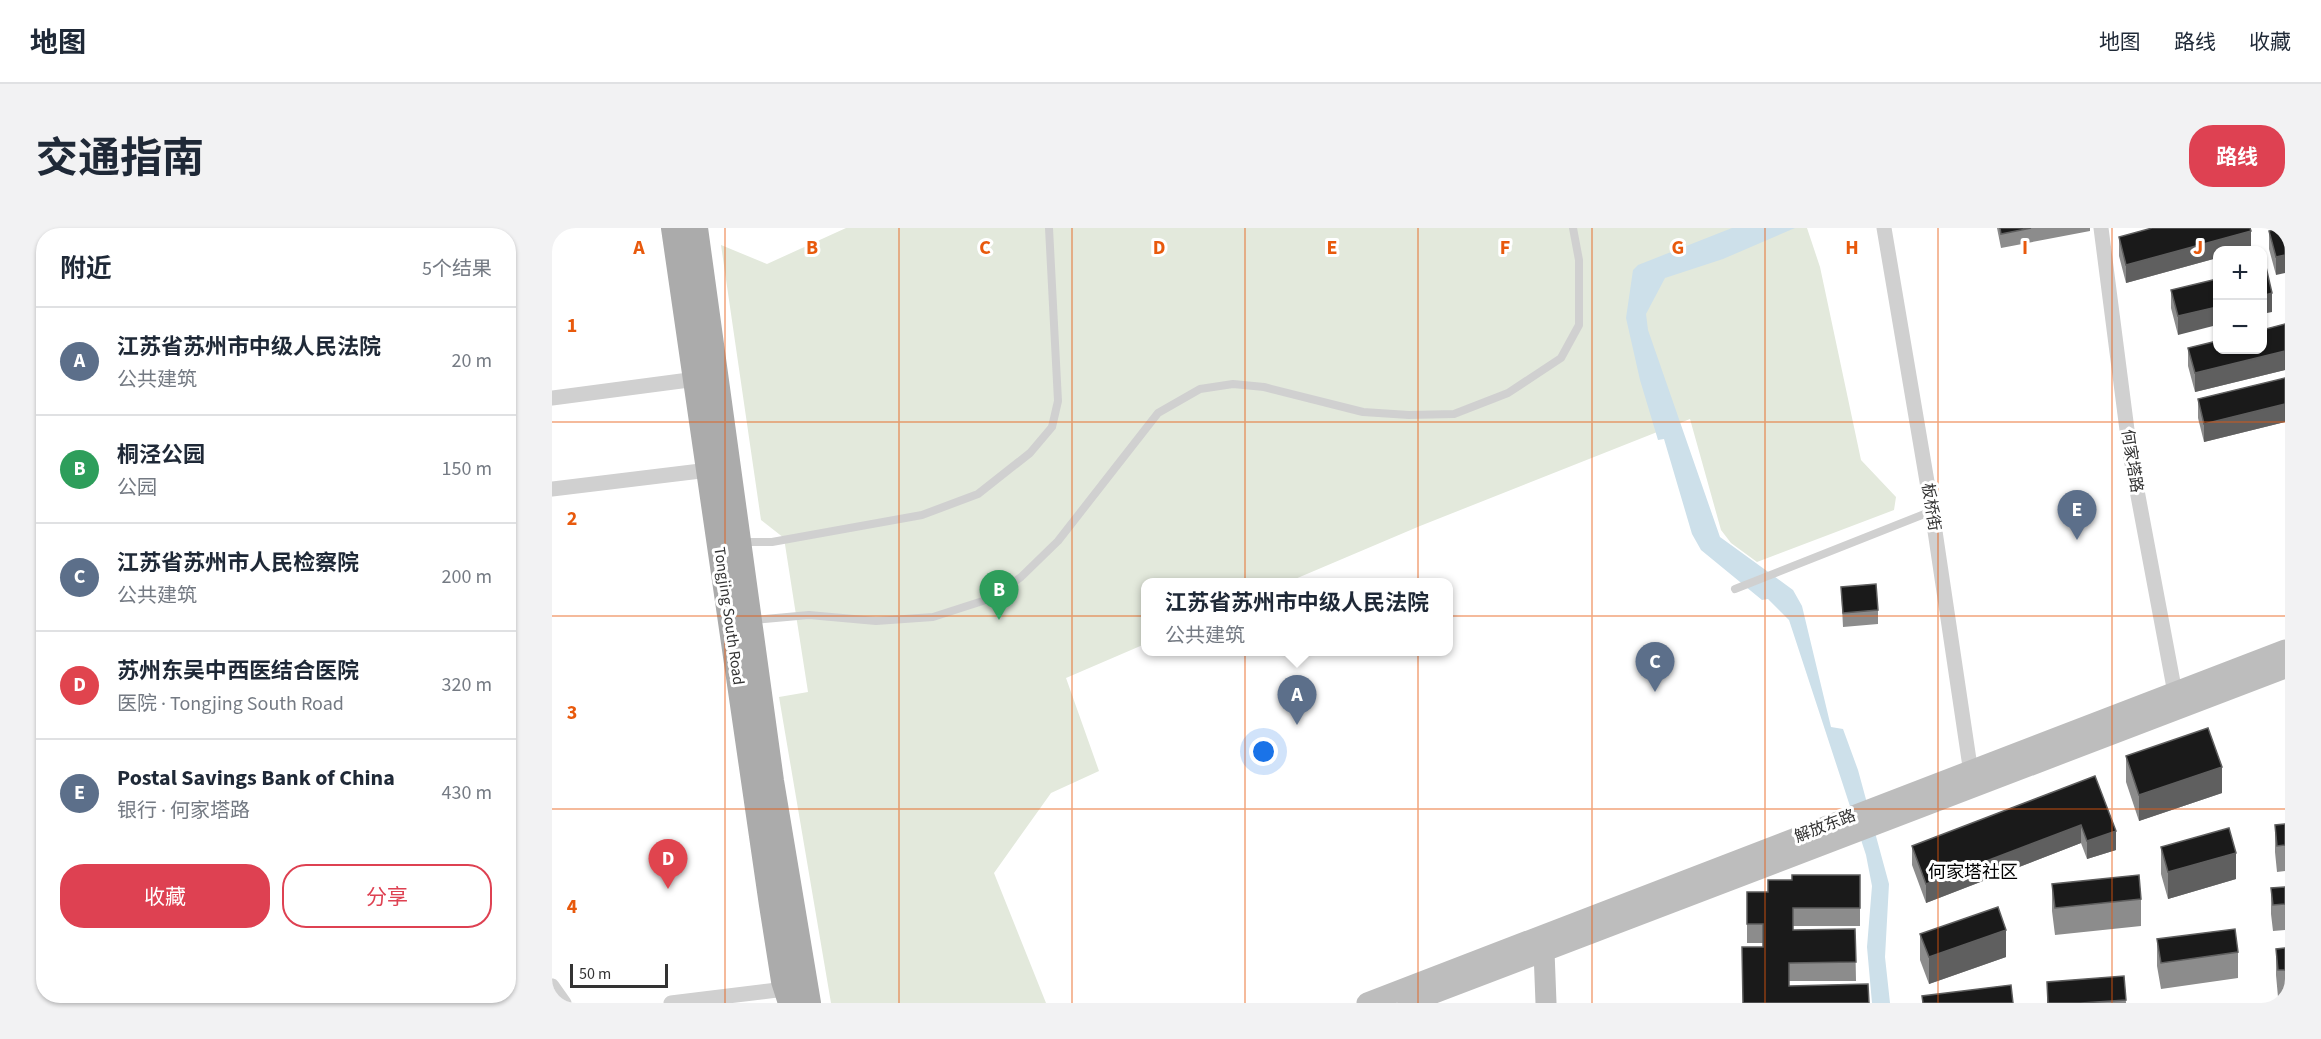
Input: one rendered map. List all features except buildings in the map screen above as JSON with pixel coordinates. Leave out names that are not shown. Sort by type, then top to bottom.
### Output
[{"type":"main road","name":"Tongjing South Road","points":[[673,228],[706,378],[788,996]]},
{"type":"main road","name":"Tongjing South Road","points":[[696,228],[706,378]]},
{"type":"main road","name":"Tongjing South Road","points":[[740,622],[772,781],[809,1003]]},
{"type":"main road","name":"解放东路","points":[[1972,778],[2175,693],[2285,650]]},
{"type":"main road","name":"解放东路","points":[[1367,1003],[1534,946],[1972,778],[2285,668]]},
{"type":"main road","name":"解放东路","points":[[1408,1003],[1534,946]]},
{"type":"main road","points":[[1532,1003],[1534,946]]},
{"type":"main road","points":[[1534,946],[1546,1003]]},
{"type":"street","name":"板桥街","points":[[1884,228],[1932,511],[1972,778]]},
{"type":"street","name":"何家塔路","points":[[2101,228],[2130,453],[2175,693]]},
{"type":"street","points":[[552,398],[706,378]]},
{"type":"street","points":[[552,489],[719,469]]},
{"type":"street","points":[[552,986],[564,1003]]},
{"type":"street","points":[[671,1003],[788,996]]},
{"type":"lane","points":[[729,542],[772,542],[922,515],[978,494],[1030,453],[1052,427],[1058,401],[1049,228]]},
{"type":"lane","points":[[740,622],[808,615],[876,621],[933,617],[992,598],[1021,577],[1058,541],[1158,413],[1200,389],[1233,384],[1264,387],[1363,412],[1409,415],[1454,414],[1508,393],[1561,358],[1579,325],[1579,260],[1573,228]]},
{"type":"lane","points":[[1735,589],[1932,511]]},
{"type":"shaded area","points":[[846,228],[1807,228],[1820,267],[1861,460],[1896,497],[1894,510],[1757,562],[1731,543],[1721,530],[1690,419],[1420,526],[1297,578],[1141,578],[1141,646],[1066,678],[1099,771],[1051,793],[994,873],[1046,1003],[831,1003],[779,697],[808,692],[784,538],[761,520],[721,245],[767,264]]},
{"type":"water","points":[[1732,228],[1795,228],[1723,259],[1665,278],[1646,314],[1648,330],[1720,537],[1793,590],[1802,606],[1831,727],[1843,729],[1858,770],[1889,884],[1885,957],[1890,1003],[1872,1003],[1867,947],[1872,886],[1866,855],[1789,620],[1768,599],[1762,600],[1701,550],[1692,534],[1664,439],[1658,440],[1640,380],[1626,318],[1633,270],[1638,265]]},
{"type":"place","name":"Postal Savings Bank of China","points":[[2077,540]]},
{"type":"place","name":"桐泾公园","points":[[999,620]]},
{"type":"place","name":"江苏省苏州市人民检察院","points":[[1655,692]]},
{"type":"place","name":"江苏省苏州市中级人民法院","points":[[1297,725]]},
{"type":"place","name":"苏州东吴中西医结合医院","points":[[668,889]]},
{"type":"district","name":"何家塔社区","points":[[1973,872]]}]
